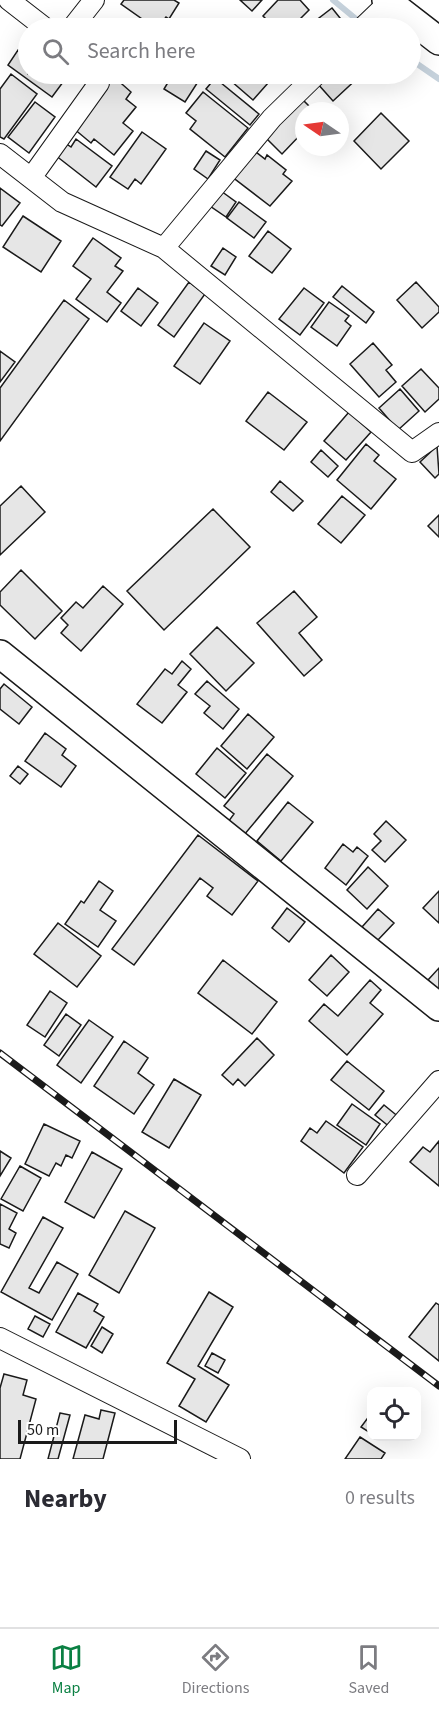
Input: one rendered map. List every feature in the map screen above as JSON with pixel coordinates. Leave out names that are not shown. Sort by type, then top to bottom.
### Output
[{"type":"street","points":[[9,0],[32,18]]},
{"type":"street","points":[[80,18],[94,0]]},
{"type":"street","points":[[372,18],[388,1],[410,18]]},
{"type":"street","points":[[421,26],[439,40]]},
{"type":"street","points":[[31,178],[98,84]]},
{"type":"street","points":[[164,248],[272,118],[307,84]]},
{"type":"street","points":[[0,154],[62,202],[164,248],[412,452],[439,433]]},
{"type":"street","points":[[0,654],[439,1007]]},
{"type":"street","points":[[357,1175],[439,1081]]},
{"type":"street","points":[[0,1338],[240,1459]]},
{"type":"building","points":[[124,0],[174,0],[179,3],[170,18],[141,18],[121,4]]},
{"type":"building","points":[[240,0],[262,0],[252,11]]},
{"type":"building","points":[[278,0],[300,0],[309,10],[301,18],[265,18],[263,16]]},
{"type":"building","points":[[332,8],[340,18],[319,18]]},
{"type":"building","points":[[18,50],[18,72],[8,65]]},
{"type":"building","points":[[11,74],[18,79],[18,84],[24,84],[37,94],[4,139],[0,137],[0,89]]},
{"type":"building","points":[[34,84],[62,84],[52,97]]},
{"type":"building","points":[[108,84],[122,84],[131,92],[126,99],[136,107],[123,123],[133,131],[114,155],[94,139],[91,143],[73,128]]},
{"type":"building","points":[[167,84],[197,84],[185,102],[164,89]]},
{"type":"building","points":[[210,84],[222,84],[259,114],[250,125],[206,89]]},
{"type":"building","points":[[235,84],[267,84],[253,100]]},
{"type":"building","points":[[318,84],[351,84],[333,101]]},
{"type":"building","points":[[203,92],[248,128],[225,157],[190,129],[196,121],[186,113]]},
{"type":"building","points":[[35,102],[55,117],[29,153],[8,137]]},
{"type":"building","points":[[295,104],[295,140],[282,154],[264,136]]},
{"type":"building","points":[[381,113],[409,141],[381,169],[354,141]]},
{"type":"building","points":[[142,132],[166,149],[141,184],[135,179],[128,189],[110,177]]},
{"type":"building","points":[[76,139],[112,166],[96,187],[55,155],[65,143],[71,147]]},
{"type":"building","points":[[252,149],[265,159],[267,155],[286,170],[283,174],[292,181],[270,206],[231,176]]},
{"type":"building","points":[[206,151],[220,160],[208,179],[194,169]]},
{"type":"building","points":[[0,188],[20,203],[2,226],[0,225]]},
{"type":"building","points":[[221,191],[236,202],[226,217],[210,206]]},
{"type":"building","points":[[239,202],[266,222],[254,238],[227,218]]},
{"type":"building","points":[[23,216],[61,241],[41,272],[3,247]]},
{"type":"building","points":[[268,231],[291,249],[272,273],[249,256]]},
{"type":"building","points":[[93,238],[121,258],[115,266],[123,271],[107,292],[121,303],[107,322],[76,299],[91,279],[73,266]]},
{"type":"building","points":[[223,248],[236,257],[225,275],[211,266]]},
{"type":"building","points":[[189,282],[205,294],[174,337],[158,325]]},
{"type":"building","points":[[416,282],[439,307],[439,312],[422,328],[397,300]]},
{"type":"building","points":[[342,286],[374,312],[366,323],[333,297]]},
{"type":"building","points":[[138,288],[158,303],[141,326],[121,311]]},
{"type":"building","points":[[304,288],[324,303],[300,335],[279,319]]},
{"type":"building","points":[[64,300],[89,319],[0,441],[0,388]]},
{"type":"building","points":[[329,302],[349,316],[345,321],[351,326],[337,346],[311,327]]},
{"type":"building","points":[[204,323],[230,341],[200,384],[174,366]]},
{"type":"building","points":[[373,343],[392,365],[386,370],[396,382],[379,397],[350,364]]},
{"type":"building","points":[[0,351],[15,362],[0,382]]},
{"type":"building","points":[[421,369],[439,388],[439,399],[425,412],[402,386]]},
{"type":"building","points":[[400,389],[419,411],[398,430],[379,408]]},
{"type":"building","points":[[268,392],[307,422],[284,450],[246,421]]},
{"type":"building","points":[[349,412],[371,432],[346,460],[324,441]]},
{"type":"building","points":[[366,444],[379,455],[374,461],[396,479],[371,509],[337,480]]},
{"type":"building","points":[[437,446],[439,474],[435,478],[420,462]]},
{"type":"building","points":[[321,450],[338,466],[328,477],[311,462]]},
{"type":"building","points":[[280,481],[303,501],[293,511],[271,492]]},
{"type":"building","points":[[21,486],[45,512],[0,555],[0,506]]},
{"type":"building","points":[[342,496],[365,515],[341,543],[318,524]]},
{"type":"building","points":[[213,509],[250,547],[164,630],[127,591]]},
{"type":"building","points":[[439,515],[439,537],[428,526]]},
{"type":"building","points":[[21,570],[62,611],[35,639],[0,605],[0,592]]},
{"type":"building","points":[[103,586],[123,604],[81,651],[61,633],[68,625],[61,618],[76,602],[83,608]]},
{"type":"building","points":[[294,591],[317,617],[299,633],[322,660],[304,676],[257,623]]},
{"type":"building","points":[[217,627],[254,663],[226,691],[190,654]]},
{"type":"building","points":[[182,661],[191,669],[178,685],[187,692],[162,723],[137,704],[165,669],[172,674]]},
{"type":"building","points":[[207,681],[239,709],[223,729],[204,713],[210,706],[195,694]]},
{"type":"building","points":[[4,684],[32,707],[19,724],[0,709],[0,689]]},
{"type":"building","points":[[248,714],[274,737],[247,769],[221,746]]},
{"type":"building","points":[[45,733],[66,749],[62,755],[76,766],[61,787],[25,761]]},
{"type":"building","points":[[217,748],[246,773],[225,798],[196,774]]},
{"type":"building","points":[[267,754],[293,776],[244,835],[228,822],[234,814],[224,806]]},
{"type":"building","points":[[18,766],[28,774],[20,784],[10,776]]},
{"type":"building","points":[[288,802],[313,822],[281,861],[257,841]]},
{"type":"building","points":[[386,821],[406,840],[385,862],[372,850],[381,841],[374,834]]},
{"type":"building","points":[[198,835],[258,881],[232,915],[207,896],[213,888],[200,878],[134,965],[112,949]]},
{"type":"building","points":[[343,844],[353,852],[357,847],[368,856],[346,885],[325,868]]},
{"type":"building","points":[[368,867],[388,886],[367,909],[347,890]]},
{"type":"building","points":[[99,881],[113,891],[100,910],[116,921],[98,947],[65,924],[81,901],[84,903]]},
{"type":"building","points":[[439,891],[439,923],[423,908]]},
{"type":"building","points":[[287,908],[305,922],[289,942],[272,928]]},
{"type":"building","points":[[378,909],[394,923],[377,941],[362,927]]},
{"type":"building","points":[[58,923],[101,956],[77,987],[34,954]]},
{"type":"building","points":[[331,955],[349,972],[327,996],[309,980]]},
{"type":"building","points":[[223,960],[277,1002],[252,1034],[198,993]]},
{"type":"building","points":[[439,968],[439,990],[428,980]]},
{"type":"building","points":[[370,980],[381,990],[370,1003],[383,1014],[347,1055],[309,1021],[324,1004],[338,1016]]},
{"type":"building","points":[[50,991],[67,1003],[45,1037],[27,1025]]},
{"type":"building","points":[[66,1014],[81,1025],[59,1056],[44,1045]]},
{"type":"building","points":[[89,1020],[113,1037],[81,1083],[57,1065]]},
{"type":"building","points":[[257,1038],[274,1055],[245,1086],[238,1079],[233,1085],[222,1075]]},
{"type":"building","points":[[124,1041],[148,1058],[138,1073],[154,1085],[134,1114],[94,1086]]},
{"type":"building","points":[[347,1061],[384,1091],[369,1110],[331,1080]]},
{"type":"building","points":[[174,1079],[201,1095],[169,1148],[142,1132]]},
{"type":"building","points":[[352,1104],[380,1124],[366,1145],[337,1125]]},
{"type":"building","points":[[384,1105],[400,1118],[391,1128],[375,1115]]},
{"type":"building","points":[[326,1121],[363,1147],[344,1173],[301,1141],[310,1128],[317,1133]]},
{"type":"building","points":[[44,1124],[80,1141],[72,1158],[66,1155],[61,1166],[56,1163],[49,1176],[25,1164]]},
{"type":"building","points":[[439,1141],[439,1186],[410,1162],[423,1147],[430,1152]]},
{"type":"building","points":[[0,1151],[11,1158],[0,1176]]},
{"type":"building","points":[[92,1152],[122,1169],[94,1218],[65,1202]]},
{"type":"building","points":[[20,1166],[41,1178],[23,1211],[1,1199]]},
{"type":"building","points":[[0,1204],[17,1213],[9,1229],[16,1233],[9,1248],[0,1244]]},
{"type":"building","points":[[125,1211],[155,1228],[119,1293],[89,1275]]},
{"type":"building","points":[[43,1217],[63,1228],[29,1288],[39,1293],[57,1262],[78,1274],[52,1320],[1,1292]]},
{"type":"building","points":[[209,1292],[233,1307],[198,1366],[229,1385],[206,1422],[179,1406],[195,1379],[167,1363]]},
{"type":"building","points":[[78,1293],[98,1304],[94,1311],[104,1317],[86,1348],[56,1332]]},
{"type":"building","points":[[436,1303],[439,1305],[439,1361],[409,1337]]},
{"type":"building","points":[[35,1316],[50,1324],[43,1337],[28,1329]]},
{"type":"building","points":[[102,1327],[113,1334],[102,1353],[91,1346]]},
{"type":"building","points":[[212,1353],[225,1360],[218,1373],[205,1366]]},
{"type":"building","points":[[4,1374],[27,1380],[23,1395],[36,1399],[20,1459],[0,1459],[0,1388]]},
{"type":"building","points":[[101,1410],[115,1413],[103,1459],[73,1459],[85,1415],[99,1419]]},
{"type":"building","points":[[60,1413],[70,1415],[58,1459],[48,1459]]},
{"type":"building","points":[[367,1419],[367,1431],[361,1427]]},
{"type":"building","points":[[360,1437],[385,1453],[381,1459],[345,1459]]},
{"type":"waterway","points":[[333,0],[355,18]]},
{"type":"waterway","points":[[421,67],[439,79]]},
{"type":"railway","points":[[0,1053],[439,1386]]}]
